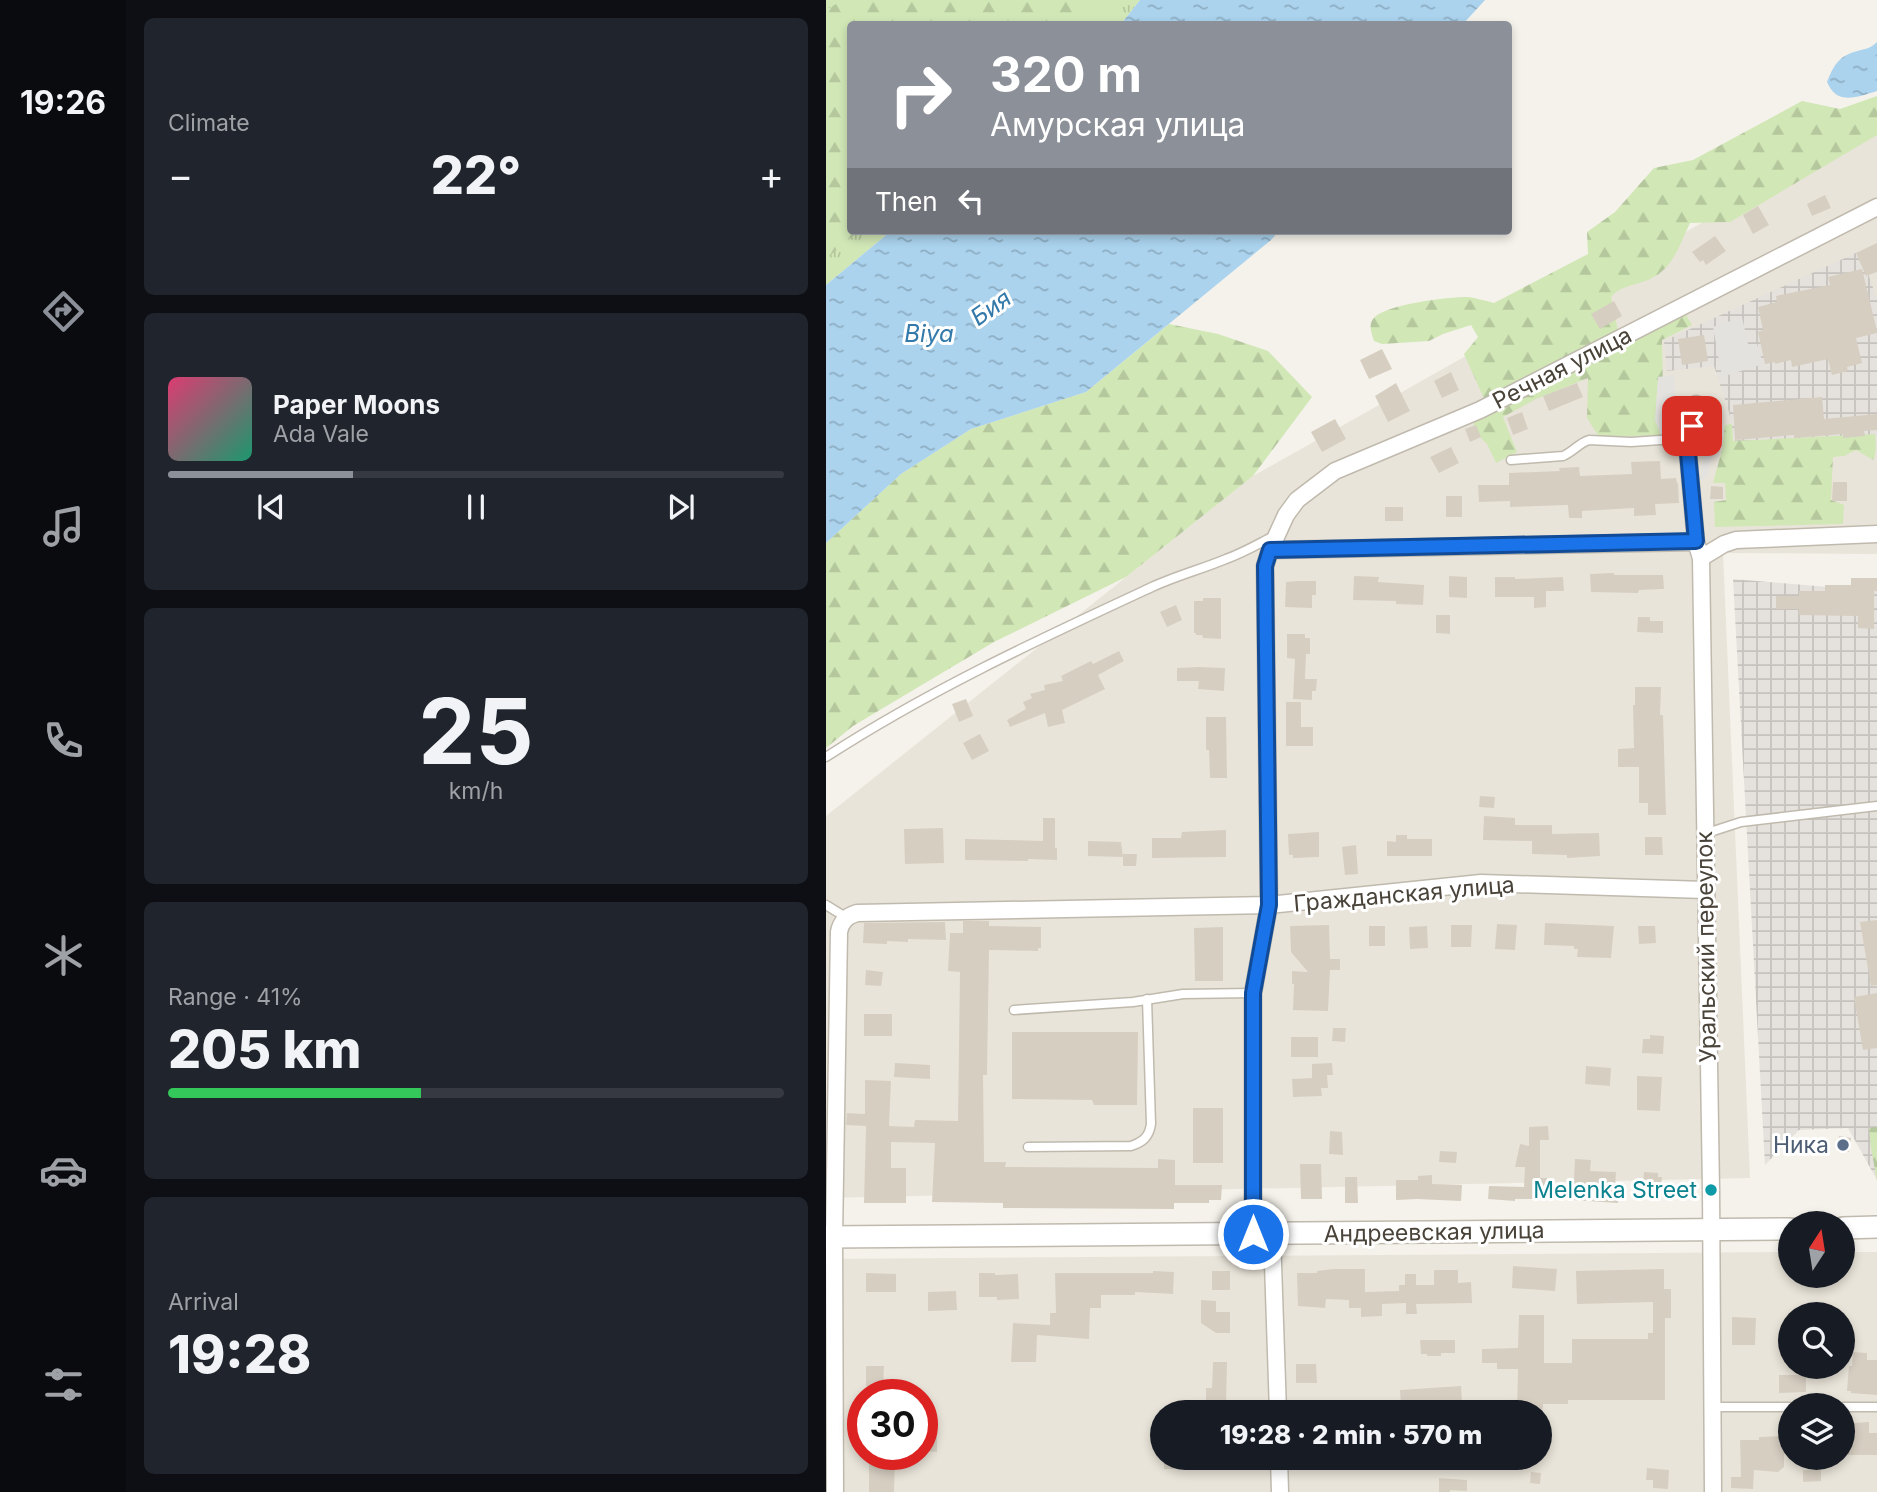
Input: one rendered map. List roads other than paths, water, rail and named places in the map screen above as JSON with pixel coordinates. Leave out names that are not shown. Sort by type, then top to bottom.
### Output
[{"type":"street","name":"Речная улица","points":[[1273,542],[1286,515],[1297,500],[1335,471],[1480,410],[1877,207]]},
{"type":"street","name":"Уральский переулок","points":[[1696,404],[1688,453],[1696,541],[1701,558],[1713,1492]]},
{"type":"street","points":[[1701,558],[1736,540],[1877,534]]},
{"type":"street","points":[[1277,1400],[1263,1234],[1253,993],[1269,905],[1265,566],[1273,542],[1696,541]]},
{"type":"street","name":"Гражданская улица","points":[[848,916],[857,913],[1269,905],[1481,883],[1705,890]]},
{"type":"street","points":[[835,1492],[830,1237],[839,932],[840,925],[848,916]]},
{"type":"street","points":[[1855,1228],[1877,1227]]},
{"type":"street","name":"Андреевская улица","points":[[830,1237],[1778,1229]]},
{"type":"street","points":[[1279,1470],[1280,1492]]},
{"type":"lane","points":[[1511,460],[1563,456],[1589,440],[1632,442],[1690,438]]},
{"type":"lane","points":[[826,757],[891,716],[979,669],[1155,586],[1273,542]]},
{"type":"lane","points":[[1704,834],[1741,822],[1877,806]]},
{"type":"lane","points":[[826,905],[848,916]]},
{"type":"lane","points":[[1014,1010],[1184,994],[1253,993]]},
{"type":"lane","points":[[1028,1147],[1130,1146],[1145,1139],[1151,1124],[1147,999]]},
{"type":"lane","points":[[1713,1406],[1778,1406]]},
{"type":"lane","points":[[1855,1406],[1877,1406]]},
{"type":"water","points":[[1140,0],[1485,0],[1466,21],[1123,21]]},
{"type":"water","points":[[1877,42],[1877,91],[1848,98],[1831,90],[1827,82],[1836,64],[1846,55]]},
{"type":"water","name":"Biya","points":[[886,235],[1275,235],[1086,392],[971,429],[901,474],[826,543],[826,285]]},
{"type":"place","name":"Ника","points":[[1843,1145]]},
{"type":"place","name":"Melenka Street","points":[[1711,1190]]},
{"type":"water label","name":"Бия","points":[[991,308]]}]
